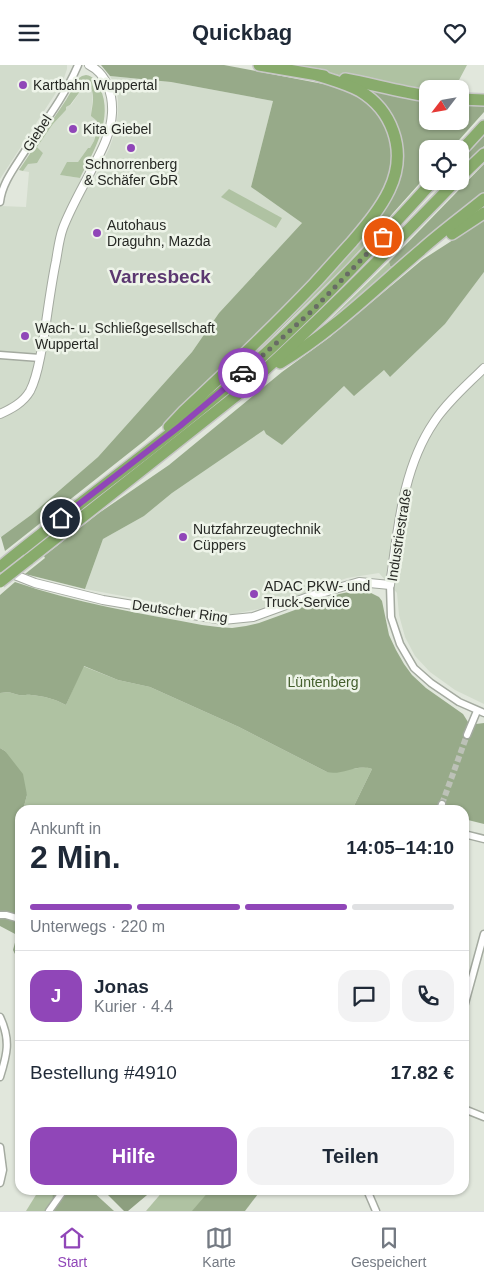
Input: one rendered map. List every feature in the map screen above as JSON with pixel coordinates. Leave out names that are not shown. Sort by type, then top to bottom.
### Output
[{"type":"highway","points":[[259,65],[419,95]]},
{"type":"highway","points":[[144,454],[184,411],[279,321],[317,281],[364,227],[384,202],[391,189],[396,172],[398,154],[395,136],[384,113],[360,91],[318,75]]},
{"type":"highway","points":[[469,99],[484,100]]},
{"type":"highway","points":[[469,142],[484,126]]},
{"type":"highway","points":[[469,168],[484,153]]},
{"type":"highway","points":[[0,568],[236,380],[306,317],[426,190]]},
{"type":"highway","points":[[0,582],[237,395],[306,332],[447,190]]},
{"type":"highway","points":[[259,375],[296,353],[324,333],[484,199]]},
{"type":"highway","points":[[379,287],[484,213]]},
{"type":"street","name":"Giebel","points":[[0,202],[7,178],[59,100],[78,65]]},
{"type":"street","points":[[0,414],[16,405],[29,392],[37,372],[53,275],[63,229],[104,145],[112,119],[109,89],[101,75],[89,65]]},
{"type":"street","points":[[0,355],[40,358]]},
{"type":"street","name":"Industriestraße","points":[[481,712],[459,702],[430,683],[414,668],[400,644],[395,630],[392,617],[390,585],[409,474],[419,449],[430,428],[446,405],[484,369]]},
{"type":"street","name":"Deutscher Ring","points":[[0,568],[35,583],[103,600],[223,620],[253,617],[359,581],[390,585]]},
{"type":"street","points":[[467,735],[481,712]]},
{"type":"street","points":[[469,835],[484,839]]},
{"type":"street","points":[[0,915],[15,918]]},
{"type":"street","points":[[469,989],[484,934]]},
{"type":"street","points":[[0,1017],[6,1035],[7,1046],[0,1077]]},
{"type":"street","points":[[469,1111],[484,1117]]},
{"type":"street","points":[[0,1147],[3,1170],[0,1183]]},
{"type":"street","points":[[49,1211],[60,1195]]},
{"type":"street","points":[[369,1195],[376,1211]]},
{"type":"shaded area","points":[[0,65],[67,65],[67,69],[59,88],[0,179]]},
{"type":"shaded area","points":[[285,65],[467,65],[459,80],[419,80],[419,88],[397,86]]},
{"type":"shaded area","points":[[86,75],[93,78],[99,85],[104,99],[105,111],[104,123],[96,146],[80,178],[60,175],[67,162],[78,162],[88,148],[90,148],[96,134],[97,121],[91,116],[93,92],[84,86],[37,147],[43,153],[37,163],[28,164],[23,171],[19,170],[79,78]]},
{"type":"shaded area","points":[[110,76],[171,82],[273,101],[251,187],[302,223],[219,313],[192,352],[98,457],[31,515],[0,537],[0,206],[26,207],[29,172],[23,171],[27,164],[43,153],[37,147],[84,86],[92,88],[93,93],[91,115],[97,121],[94,141],[78,162],[60,175],[80,178],[90,187],[109,149],[116,130],[118,100],[116,87]]},
{"type":"shaded area","points":[[229,189],[282,218],[276,228],[221,197]]},
{"type":"shaded area","points":[[375,221],[380,224],[385,222],[345,266],[257,352],[256,351],[307,298]]},
{"type":"shaded area","points":[[389,262],[390,266],[394,268],[320,329]]},
{"type":"shaded area","points":[[484,272],[484,704],[455,690],[430,672],[415,656],[405,637],[399,615],[397,593],[379,573],[347,578],[259,609],[234,614],[214,613],[85,589],[103,539],[144,516],[172,493],[264,429],[282,445],[344,386],[354,395],[384,370],[390,377],[445,324]]},
{"type":"shaded area","points":[[83,666],[118,680],[150,687],[239,727],[327,772],[366,767],[372,769],[354,805],[24,805],[27,795],[5,751],[0,748],[0,693],[8,692],[40,696],[54,699],[66,705]]},
{"type":"shaded area","points":[[36,1195],[52,1195],[53,1211],[26,1211]]},
{"type":"shaded area","points":[[108,1195],[147,1195],[128,1211],[124,1211]]},
{"type":"shaded area","points":[[160,1195],[207,1195],[193,1211],[146,1211]]},
{"type":"green space","points":[[101,65],[224,65],[339,87],[366,102],[385,125],[391,138],[393,169],[378,202],[334,257],[202,391],[144,441],[5,551],[1,537],[31,515],[98,457],[192,352],[219,313],[302,223],[251,187],[273,101],[171,82],[110,76]]},
{"type":"green space","points":[[361,88],[419,97],[419,130],[468,130],[459,140],[419,140],[419,184],[385,222],[380,225],[375,221],[400,176],[403,158],[402,141],[396,125]]},
{"type":"green space","points":[[469,102],[484,102],[484,112],[469,129]]},
{"type":"green space","points":[[484,133],[484,146],[469,162],[469,149]]},
{"type":"green space","points":[[484,164],[484,196],[394,268],[390,266],[389,262],[459,190],[469,190],[469,179]]},
{"type":"green space","points":[[484,220],[484,272],[445,324],[390,377],[384,370],[354,396],[344,386],[282,445],[266,434],[264,430],[172,493],[144,516],[103,539],[85,589],[25,574],[45,558],[44,556],[99,513],[169,465],[282,372],[330,337],[422,260]]},
{"type":"green space","name":"Lüntenberg","points":[[15,582],[61,596],[108,607],[202,625],[232,628],[259,623],[339,594],[349,592],[371,593],[382,601],[389,635],[412,675],[426,688],[463,714],[468,725],[473,727],[476,724],[484,723],[484,824],[469,820],[469,805],[445,805],[439,802],[438,805],[354,805],[372,769],[361,767],[333,773],[327,772],[239,727],[150,687],[118,680],[84,666],[66,705],[54,699],[40,696],[8,692],[0,693],[0,595]]},
{"type":"green space","points":[[0,748],[5,751],[23,774],[27,795],[24,805],[15,805],[15,934],[0,926]]},
{"type":"green space","points":[[52,1195],[96,1195],[114,1211],[53,1211]]},
{"type":"green space","points":[[206,1195],[257,1195],[245,1211],[192,1211]]},
{"type":"tunnel","points":[[442,804],[467,735]]},
{"type":"way so far","points":[[243,373],[313,310],[383,237]]},
{"type":"place","name":"Kartbahn Wuppertal","points":[[23,85]]},
{"type":"place","name":"Kita Giebel","points":[[73,129]]},
{"type":"place","name":"Schnorrenberg & Schäfer GbR","points":[[131,148]]},
{"type":"place","name":"Autohaus Draguhn, Mazda","points":[[97,233]]},
{"type":"place","name":"Wach- u. Schließgesellschaft Wuppertal","points":[[25,336]]},
{"type":"place","name":"Nutzfahrzeugtechnik Cüppers","points":[[183,537]]},
{"type":"place","name":"ADAC PKW- und Truck-Service","points":[[254,594]]},
{"type":"district","name":"Varresbeck","points":[[160,276]]},
{"type":"route","points":[[61,518],[180,426],[243,373]]}]
